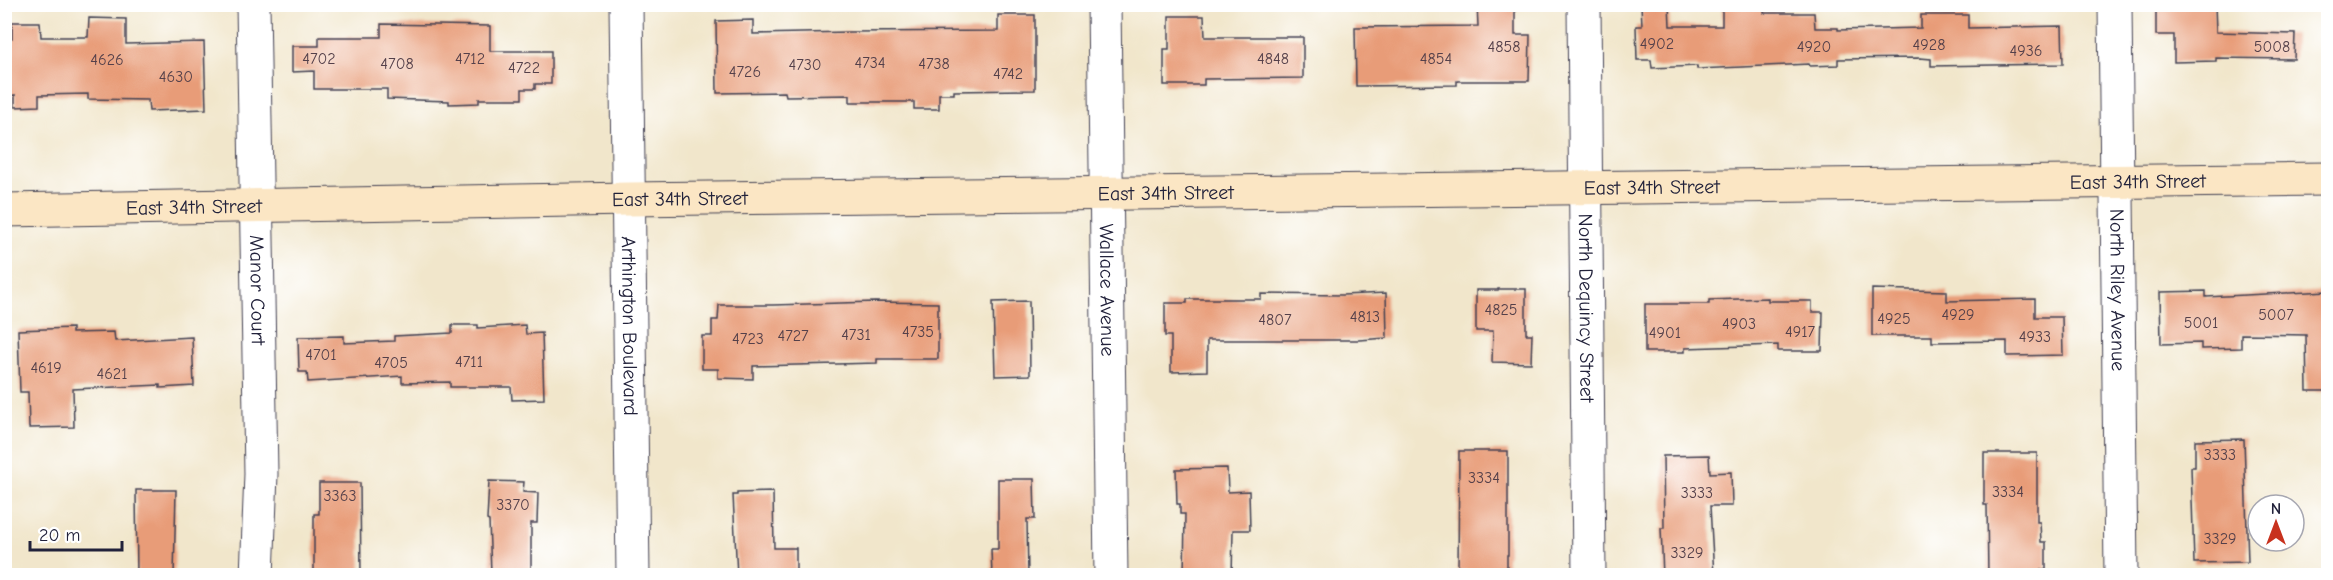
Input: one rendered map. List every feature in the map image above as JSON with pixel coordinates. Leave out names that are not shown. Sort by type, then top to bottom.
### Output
[{"type":"main road","name":"East 34th Street","points":[[4,210],[1586,186],[2328,179]]},
{"type":"street","name":"Manor Court","points":[[254,4],[255,206],[261,474],[257,576]]},
{"type":"street","name":"Arthington Boulevard","points":[[626,4],[633,576]]},
{"type":"street","name":"Wallace Avenue","points":[[1104,4],[1111,576]]},
{"type":"street","name":"North Dequincy Street","points":[[1584,4],[1589,576]]},
{"type":"street","name":"North Riley Avenue","points":[[2115,4],[2121,576]]},
{"type":"building","points":[[1477,4],[1515,4],[1515,35],[1530,35],[1529,81],[1457,81],[1457,85],[1356,86],[1355,27],[1478,26]]},
{"type":"building","points":[[1641,4],[1669,4],[1670,26],[1722,26],[1722,4],[1764,4],[1764,13],[1814,13],[1815,28],[1838,28],[1838,30],[1921,28],[1921,15],[1968,15],[1968,28],[2062,26],[2063,64],[1931,66],[1931,59],[1920,58],[1838,59],[1838,65],[1652,68],[1651,60],[1637,60],[1636,26],[1642,26]]},
{"type":"building","points":[[2156,4],[2215,4],[2216,32],[2295,34],[2294,59],[2216,58],[2216,61],[2174,62],[2174,35],[2156,35]]},
{"type":"building","points":[[998,15],[1035,15],[1035,90],[954,91],[954,94],[939,94],[939,109],[914,109],[914,102],[850,102],[850,95],[786,96],[785,92],[717,93],[716,21],[753,20],[753,34],[998,31]]},
{"type":"building","points":[[1169,16],[1204,16],[1205,37],[1303,37],[1303,78],[1204,79],[1204,85],[1164,85],[1164,49],[1169,49]]},
{"type":"building","points":[[89,18],[126,19],[126,44],[204,42],[206,109],[149,111],[148,100],[88,99],[88,94],[39,95],[39,106],[15,107],[15,95],[9,96],[7,39],[12,39],[12,22],[40,22],[41,37],[88,37]]},
{"type":"building","points":[[381,24],[490,26],[490,51],[551,51],[551,84],[535,84],[535,89],[522,89],[522,99],[479,99],[479,103],[449,104],[449,101],[387,99],[387,89],[314,89],[314,71],[292,72],[292,46],[319,46],[319,37],[381,37]]},
{"type":"building","points":[[1526,289],[1526,334],[1532,334],[1531,363],[1492,362],[1493,331],[1476,331],[1476,290]]},
{"type":"building","points":[[1872,289],[1947,291],[1947,301],[2035,299],[2035,317],[2062,317],[2063,355],[2007,356],[2007,341],[1932,342],[1932,336],[1872,336]]},
{"type":"building","points":[[2206,291],[2206,297],[2328,291],[2328,391],[2307,391],[2306,335],[2241,334],[2241,348],[2201,349],[2201,343],[2161,344],[2160,292]]},
{"type":"building","points":[[1386,293],[1387,338],[1207,340],[1207,371],[1171,372],[1171,336],[1165,336],[1165,303],[1187,303],[1187,299],[1261,299],[1261,294]]},
{"type":"building","points":[[1768,298],[1768,301],[1812,301],[1812,312],[1823,312],[1822,351],[1778,351],[1778,345],[1685,348],[1685,352],[1645,352],[1645,304],[1709,304],[1709,300]]},
{"type":"building","points":[[1029,301],[1030,375],[995,376],[993,302]]},
{"type":"building","points":[[938,303],[938,359],[877,359],[877,363],[753,366],[753,379],[718,378],[718,369],[702,369],[702,336],[712,336],[712,320],[718,320],[719,305]]},
{"type":"building","points":[[452,325],[478,325],[478,328],[525,325],[526,334],[542,333],[544,399],[512,400],[511,387],[450,387],[450,382],[402,383],[402,376],[308,382],[307,372],[299,372],[298,337],[344,336],[344,343],[394,341],[394,336],[452,333]]},
{"type":"building","points":[[72,328],[72,333],[114,332],[115,341],[192,337],[194,386],[160,388],[160,385],[73,389],[74,427],[29,428],[28,392],[20,392],[18,330]]},
{"type":"building","points":[[2244,439],[2248,562],[2194,563],[2191,467],[2195,467],[2195,440]]},
{"type":"building","points":[[1459,451],[1508,451],[1507,570],[1458,571]]},
{"type":"building","points":[[1984,453],[2037,453],[2037,522],[2040,522],[2041,542],[2046,542],[2046,570],[2039,570],[2039,574],[1988,575]]},
{"type":"building","points":[[1709,455],[1710,473],[1731,472],[1732,506],[1710,506],[1714,576],[1663,576],[1661,528],[1664,528],[1663,456]]},
{"type":"building","points":[[1227,468],[1228,492],[1249,491],[1250,530],[1233,530],[1232,576],[1184,576],[1185,514],[1180,514],[1180,504],[1177,504],[1176,469]]},
{"type":"building","points":[[998,479],[1034,479],[1035,519],[1027,519],[1028,576],[992,576],[991,549],[998,549]]},
{"type":"building","points":[[489,481],[524,482],[523,492],[538,493],[537,523],[531,523],[531,576],[494,576],[494,573],[491,573],[489,521],[487,520]]},
{"type":"building","points":[[319,483],[360,483],[361,576],[314,576],[314,514],[319,514]]},
{"type":"building","points":[[136,490],[176,490],[174,576],[137,576]]},
{"type":"building","points":[[773,492],[774,548],[796,548],[796,576],[737,576],[733,495]]}]
